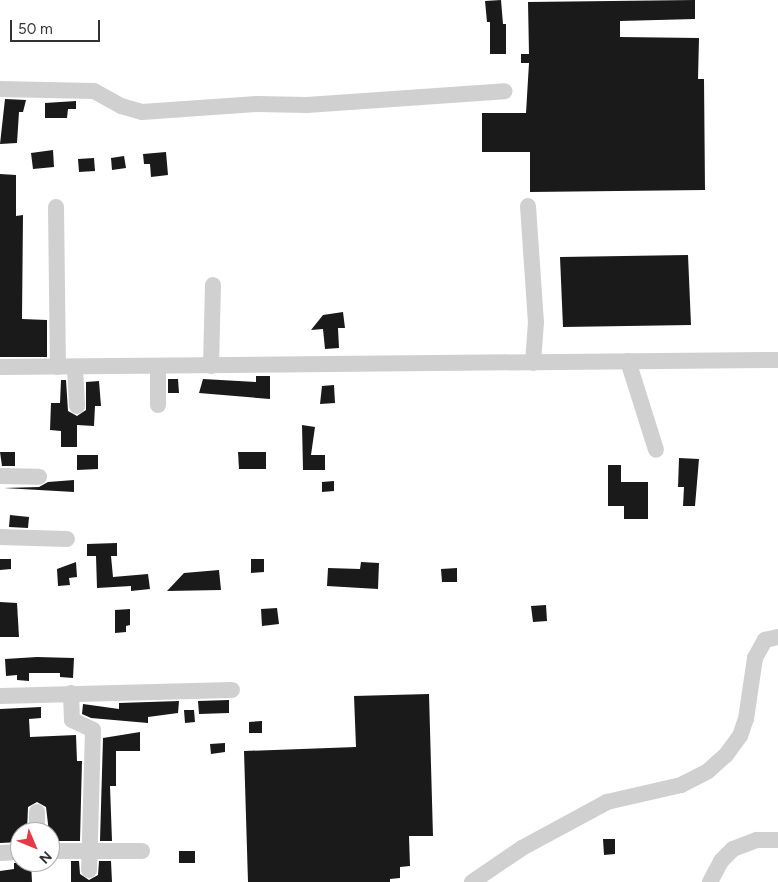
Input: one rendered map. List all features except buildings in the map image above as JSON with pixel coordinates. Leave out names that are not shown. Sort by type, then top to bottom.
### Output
[{"type":"street","points":[[0,89],[94,91],[121,106],[142,112],[257,104],[307,105],[505,91]]},
{"type":"street","points":[[528,206],[536,314],[533,362]]},
{"type":"street","points":[[56,207],[58,367]]},
{"type":"street","points":[[211,366],[213,285]]},
{"type":"street","points":[[0,368],[778,360]]},
{"type":"street","points":[[628,361],[656,450]]},
{"type":"street","points":[[75,367],[77,406]]},
{"type":"street","points":[[158,367],[158,405]]},
{"type":"street","points":[[0,476],[39,477]]},
{"type":"street","points":[[0,536],[67,539]]},
{"type":"street","points":[[472,882],[522,848],[607,802],[681,785],[708,771],[726,755],[740,736],[759,647],[765,640],[778,637]]},
{"type":"street","points":[[0,696],[232,690]]},
{"type":"street","points":[[71,693],[72,720],[93,730],[88,849],[89,870]]},
{"type":"street","points":[[37,812],[37,822]]},
{"type":"street","points":[[710,882],[721,861],[733,848],[757,840],[778,840]]},
{"type":"street","points":[[60,850],[88,849],[142,851]]}]
